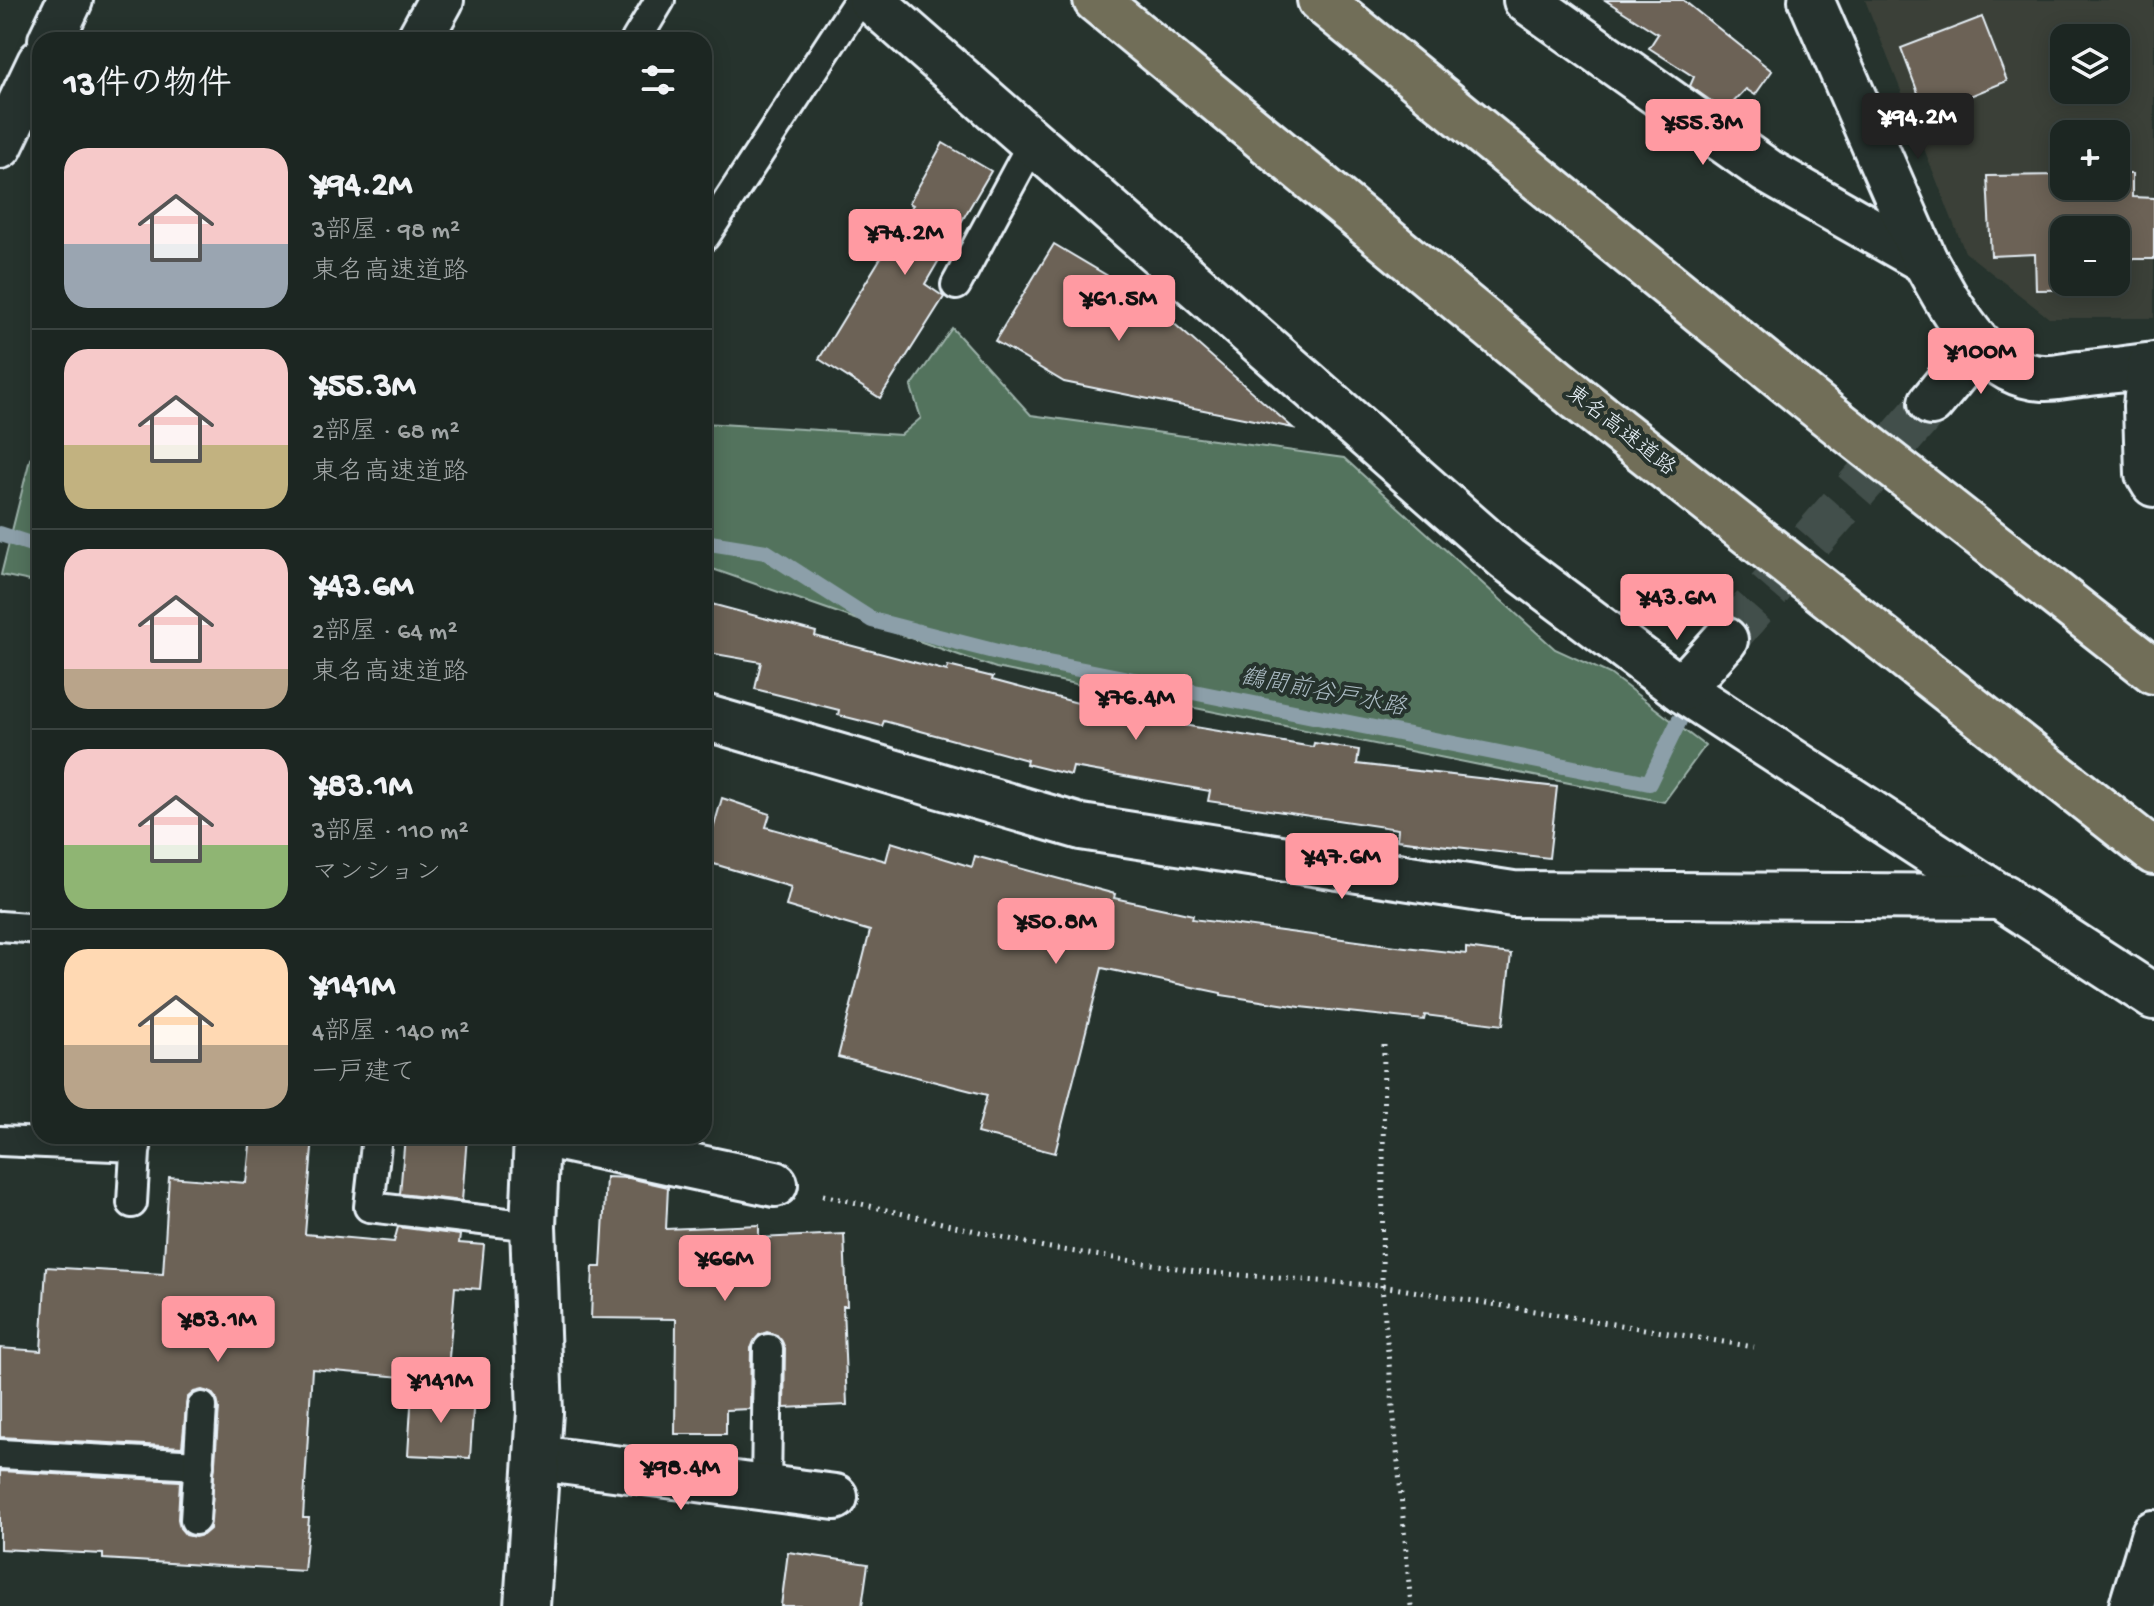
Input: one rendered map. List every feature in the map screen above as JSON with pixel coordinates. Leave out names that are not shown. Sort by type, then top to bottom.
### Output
[{"type":"highway","name":"東名高速道路","points":[[1096,0],[1576,397],[2154,852]]},
{"type":"highway","points":[[1320,0],[1828,415],[2154,671]]},
{"type":"street","points":[[55,32],[70,0]]},
{"type":"street","points":[[423,32],[441,0]]},
{"type":"street","points":[[871,0],[1507,559],[1681,689],[2154,997]]},
{"type":"street","points":[[1526,0],[1767,171],[1925,261]]},
{"type":"street","points":[[1811,0],[1925,261],[1942,292],[1979,345],[2010,368],[2044,378],[2152,365],[2146,406],[2148,474],[2154,484]]},
{"type":"street","points":[[0,146],[32,79]]},
{"type":"street","points":[[1931,403],[1979,345]]},
{"type":"street","points":[[1681,689],[1725,640]]},
{"type":"street","points":[[712,719],[1081,827],[1513,894],[2004,897]]},
{"type":"street","points":[[527,1606],[540,1412],[533,1226],[537,1144]]},
{"type":"street","points":[[588,1144],[775,1184]]},
{"type":"street","points":[[537,1458],[835,1497]]},
{"type":"street","points":[[2132,1606],[2154,1533]]},
{"type":"lane","points":[[641,32],[660,0]]},
{"type":"lane","points":[[712,225],[859,0]]},
{"type":"lane","points":[[956,285],[1033,142]]},
{"type":"lane","points":[[0,926],[32,928]]},
{"type":"lane","points":[[0,1141],[32,1141]]},
{"type":"lane","points":[[132,1203],[136,1144]]},
{"type":"lane","points":[[376,1144],[369,1207],[533,1226]]},
{"type":"lane","points":[[766,1489],[768,1349]]},
{"type":"lane","points":[[195,1520],[202,1407]]},
{"type":"lane","points":[[0,1454],[199,1465]]},
{"type":"path","points":[[1384,1045],[1382,1286],[1411,1606]]},
{"type":"path","points":[[775,1184],[1044,1247],[1202,1272],[1382,1286],[1754,1347]]},
{"type":"shaded area","points":[[1865,0],[2154,0],[2154,318],[2049,318],[1965,252]]},
{"type":"green space","points":[[952,328],[1031,415],[1344,458],[1555,649],[1610,674],[1705,746],[1664,802],[996,668],[712,569],[712,423],[901,435],[921,418],[911,387]]},
{"type":"green space","points":[[32,456],[32,581],[1,575]]},
{"type":"building","points":[[1605,0],[1683,0],[1772,71],[1755,95],[1746,89],[1725,111],[1690,86],[1694,77],[1649,48],[1658,34]]},
{"type":"building","points":[[1982,17],[2007,81],[1926,114],[1901,48]]},
{"type":"building","points":[[943,143],[991,171],[925,284],[944,297],[880,398],[819,359],[913,205],[909,203]]},
{"type":"building","points":[[2132,174],[2132,197],[2154,198],[2154,259],[2130,259],[2130,216],[2050,216],[2050,290],[2036,290],[2035,254],[1991,256],[1987,176],[2050,175],[2050,200],[2130,200]]},
{"type":"building","points":[[1054,244],[1145,298],[1293,428],[1064,382],[995,341]]},
{"type":"building","points":[[712,604],[816,632],[815,636],[947,671],[948,666],[993,677],[992,680],[1126,716],[1128,705],[1173,713],[1171,723],[1313,747],[1314,743],[1359,750],[1357,764],[1557,787],[1549,858],[1397,840],[1398,829],[1208,801],[1210,791],[1073,767],[1071,775],[1026,764],[1027,760],[884,721],[882,726],[838,715],[839,710],[755,689],[761,662],[712,653]]},
{"type":"building","points":[[722,798],[770,814],[766,827],[886,861],[891,842],[972,867],[975,856],[1115,894],[1114,898],[1193,915],[1192,919],[1466,954],[1466,948],[1511,954],[1503,1025],[1425,1015],[1424,1020],[1300,1007],[1221,995],[1102,968],[1055,1153],[977,1133],[987,1095],[838,1057],[870,931],[786,906],[791,887],[712,863],[712,833]]},
{"type":"building","points":[[250,1144],[312,1144],[305,1234],[394,1242],[398,1227],[460,1235],[459,1243],[484,1245],[480,1289],[455,1287],[447,1381],[312,1369],[303,1518],[309,1518],[304,1571],[103,1559],[103,1554],[0,1549],[0,1471],[180,1481],[180,1528],[186,1535],[195,1537],[210,1529],[219,1408],[212,1393],[202,1390],[187,1398],[182,1447],[0,1437],[0,1348],[41,1351],[46,1267],[163,1274],[169,1177],[246,1183]]},
{"type":"building","points":[[404,1144],[466,1144],[462,1201],[400,1194]]},
{"type":"building","points":[[606,1177],[629,1178],[668,1187],[666,1229],[759,1225],[759,1238],[844,1234],[847,1405],[784,1408],[785,1348],[777,1335],[767,1332],[759,1335],[751,1348],[750,1409],[726,1410],[726,1434],[675,1434],[676,1319],[591,1318],[593,1267],[601,1267]]},
{"type":"building","points":[[412,1391],[474,1395],[470,1458],[408,1455]]},
{"type":"building","points":[[788,1552],[868,1564],[862,1606],[781,1606]]},
{"type":"waterway","name":"鶴間前谷戸水路","points":[[0,534],[32,544]]},
{"type":"waterway","name":"鶴間前谷戸水路","points":[[712,543],[766,552],[872,620],[1013,656],[1649,783],[1679,721]]},
{"type":"tunnel","points":[[1725,640],[1931,403]]}]
